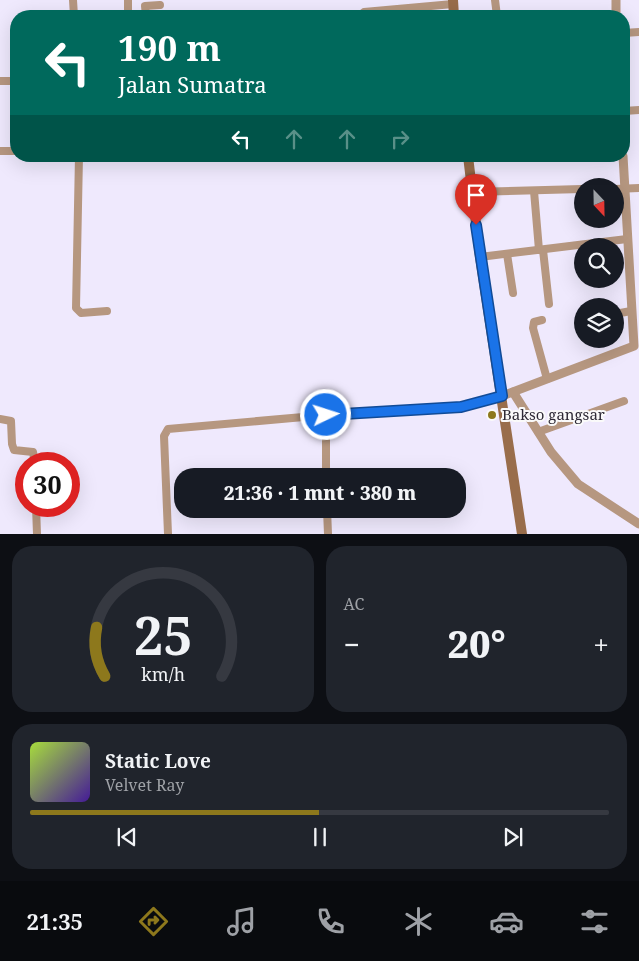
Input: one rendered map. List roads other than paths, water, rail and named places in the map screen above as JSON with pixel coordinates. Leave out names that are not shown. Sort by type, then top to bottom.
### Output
[{"type":"main road","points":[[469,162],[480,257],[522,534]]},
{"type":"street","points":[[382,10],[453,2]]},
{"type":"street","points":[[135,6],[160,5]]},
{"type":"street","points":[[145,6],[145,10]]},
{"type":"street","points":[[80,162],[76,308],[81,313],[107,311]]},
{"type":"street","points":[[168,534],[164,436],[167,430],[326,415],[431,407],[461,407],[502,396],[636,345],[631,310],[624,162]]},
{"type":"street","points":[[626,189],[639,188]]},
{"type":"street","points":[[472,192],[574,189]]},
{"type":"street","points":[[534,191],[549,304]]},
{"type":"street","points":[[480,257],[627,239]]},
{"type":"street","points":[[507,254],[513,293]]},
{"type":"street","points":[[624,312],[631,310]]},
{"type":"street","points":[[542,320],[534,322],[533,325],[547,379]]},
{"type":"street","points":[[513,392],[538,432],[578,484],[639,524]]},
{"type":"street","points":[[538,432],[624,400]]},
{"type":"street","points":[[326,415],[326,468]]},
{"type":"street","points":[[0,419],[11,421],[14,450],[33,452]]},
{"type":"street","points":[[36,517],[37,534]]},
{"type":"street","points":[[327,518],[328,534]]},
{"type":"place","name":"Bakso gangsar","points":[[492,415]]}]
